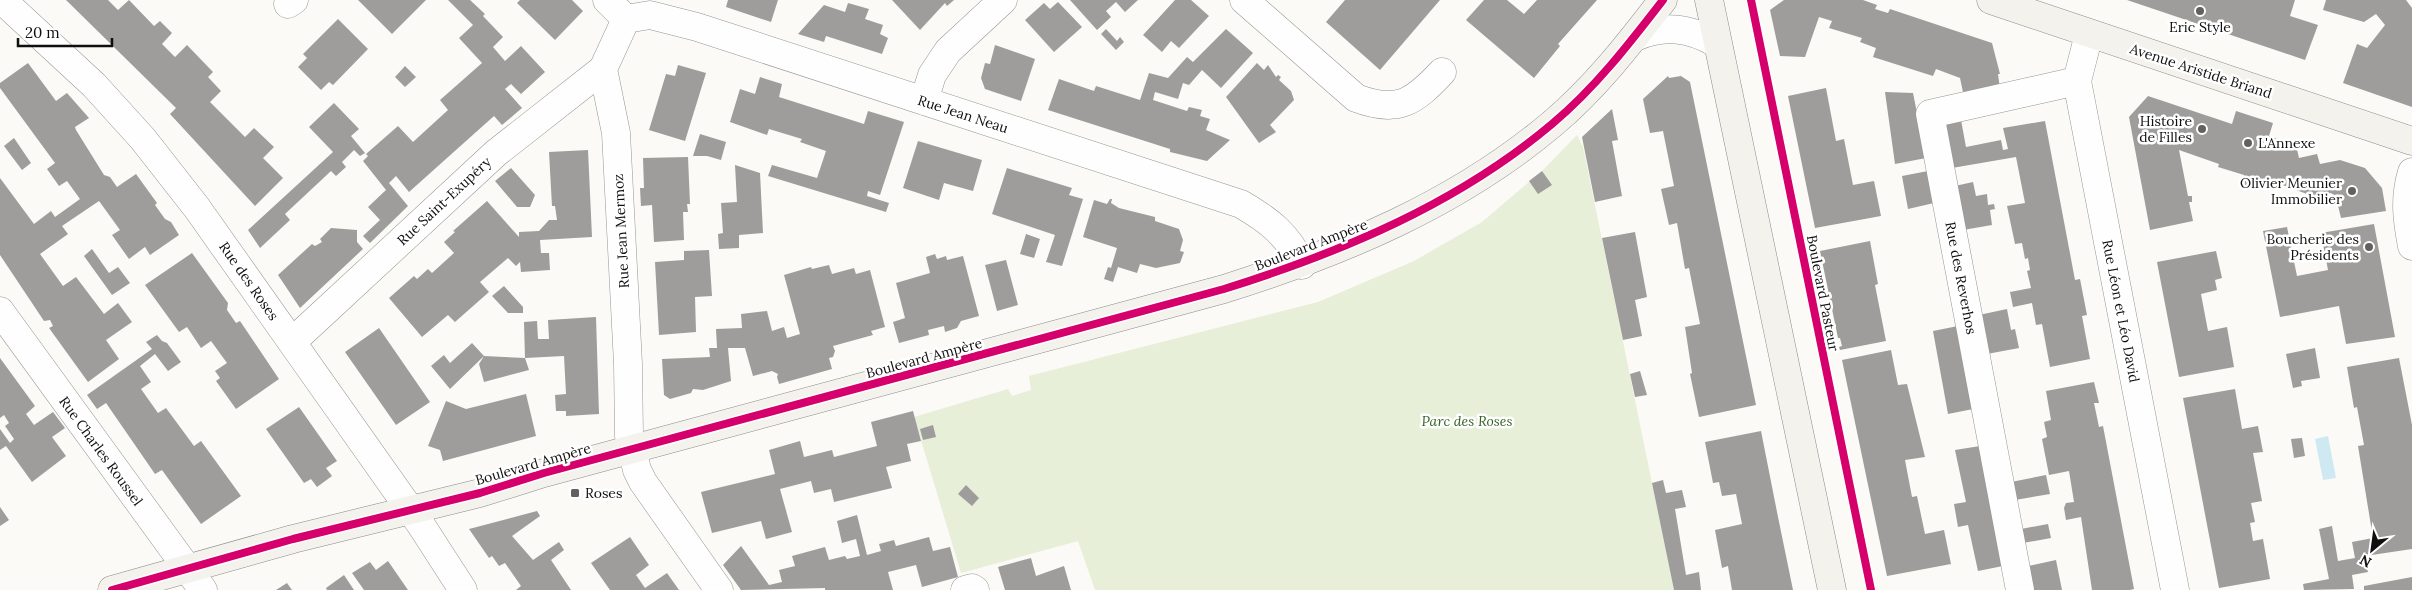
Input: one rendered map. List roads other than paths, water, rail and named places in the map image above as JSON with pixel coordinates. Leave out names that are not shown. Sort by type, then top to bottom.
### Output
[{"type":"street","name":"Rue des Roses","points":[[2,0],[94,85],[143,139],[197,208],[410,510],[463,590]]},
{"type":"street","points":[[603,69],[646,12],[607,0]]},
{"type":"street","points":[[924,101],[932,75],[948,51],[1003,0]]},
{"type":"street","points":[[1244,0],[1356,98],[1380,105],[1398,104],[1421,95],[1442,72]]},
{"type":"street","name":"Boulevard Ampère","points":[[112,590],[195,580],[293,539],[410,510],[1224,290],[1302,265],[1366,239],[1405,220],[1449,196],[1520,149],[1577,100],[1606,71],[1663,0]]},
{"type":"street","points":[[1709,0],[1716,43],[1724,65],[1832,590]]},
{"type":"street","name":"Avenue Aristide Briand","points":[[1991,0],[2412,141]]},
{"type":"street","name":"Rue Jean Neau","points":[[646,12],[1241,204],[1265,218],[1288,238],[1302,265]]},
{"type":"street","points":[[1635,37],[1646,32],[1672,29],[1698,33],[1716,43]]},
{"type":"street","name":"Rue Léon et Léo David","points":[[2090,34],[2077,81],[2174,590]]},
{"type":"street","name":"Rue Saint-Exupéry","points":[[292,342],[496,153],[603,69]]},
{"type":"street","name":"Rue Jean Mermoz","points":[[603,69],[616,133],[628,364],[629,436],[632,450],[643,482],[719,590]]},
{"type":"street","name":"Rue des Reverhos","points":[[2020,590],[1930,114],[2077,81]]},
{"type":"street","points":[[2412,172],[2406,197],[2406,218],[2412,246]]},
{"type":"street","name":"Rue Charles Roussel","points":[[0,311],[195,580]]},
{"type":"street","points":[[965,590],[972,588],[976,590]]},
{"type":"water","points":[[2328,436],[2336,478],[2323,480],[2315,439]]},
{"type":"place","name":"Eric Style","points":[[2200,11]]},
{"type":"place","name":"Histoire de Filles","points":[[2202,129]]},
{"type":"place","name":"L'Annexe","points":[[2248,143]]},
{"type":"place","name":"Olivier Meunier Immobilier","points":[[2352,191]]},
{"type":"place","name":"Boucherie des Présidents","points":[[2369,247]]},
{"type":"place","name":"Roses","points":[[575,493]]},
{"type":"park label","name":"Parc des Roses","points":[[1467,421]]}]
